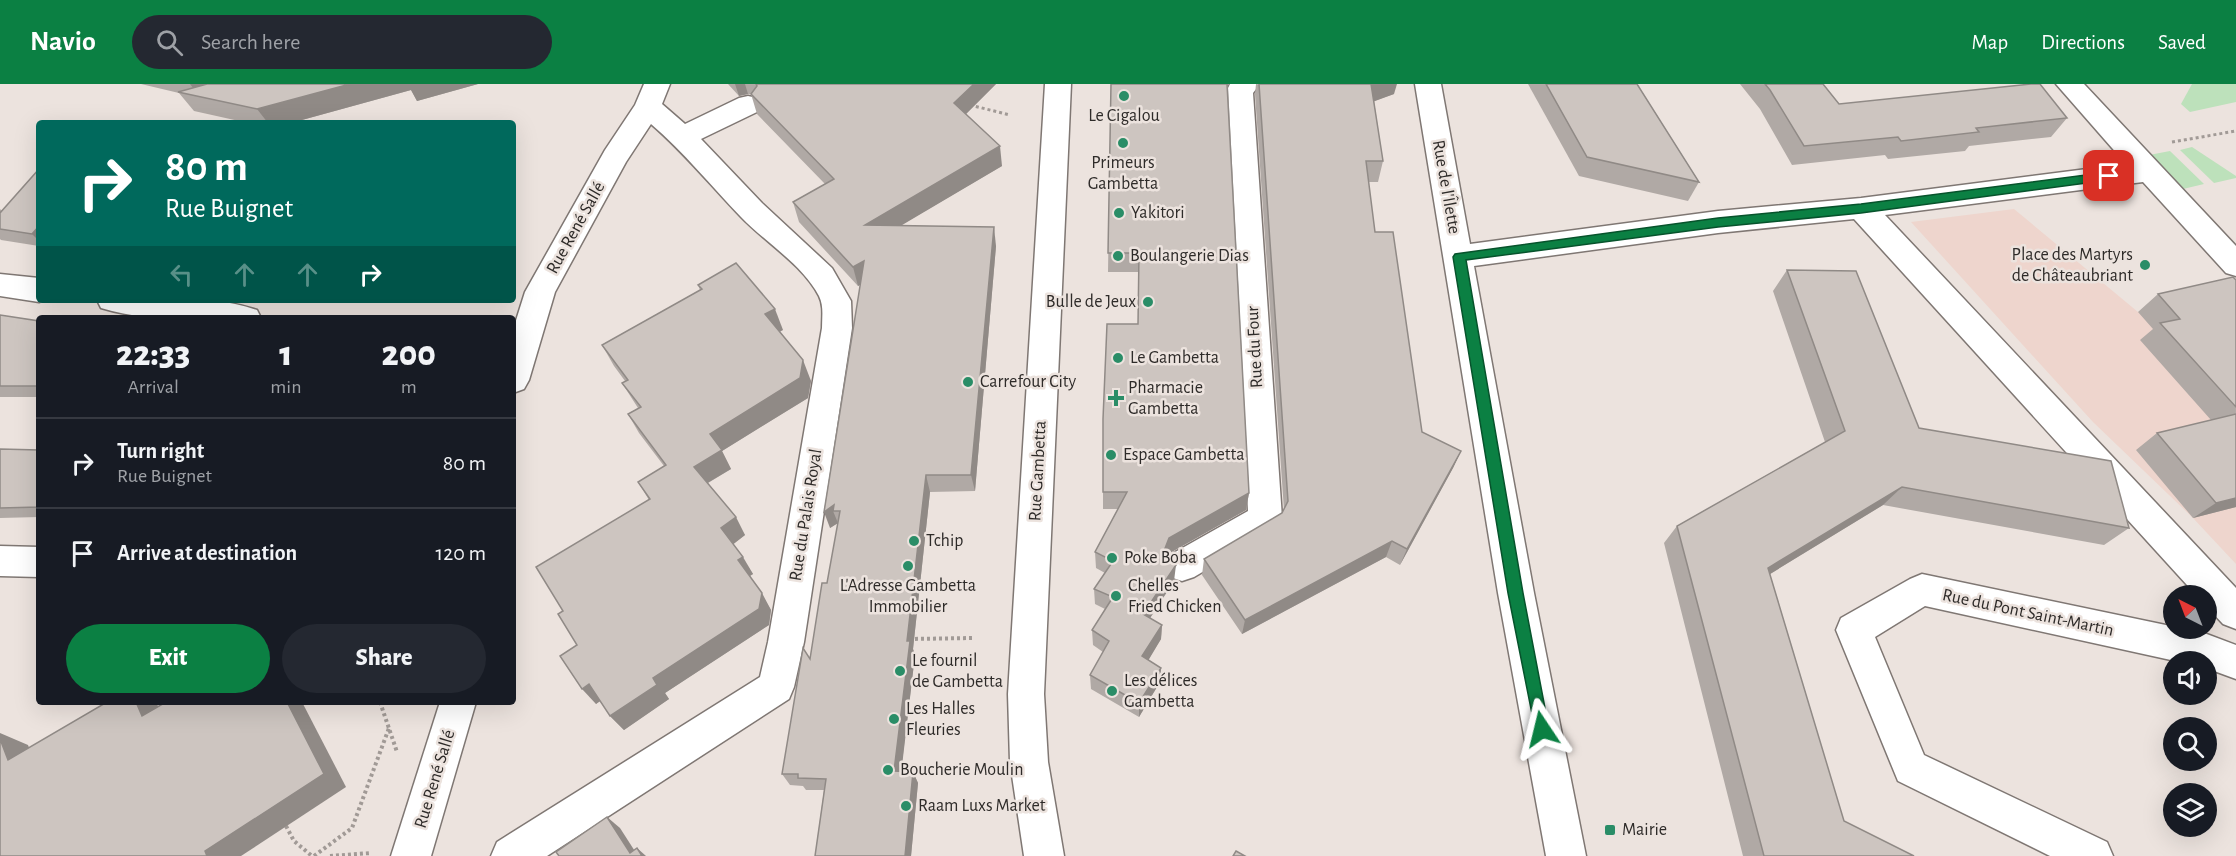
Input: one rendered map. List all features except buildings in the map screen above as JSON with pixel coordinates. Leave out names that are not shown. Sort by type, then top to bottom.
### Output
[{"type":"street","name":"Rue Gambetta","points":[[1044,856],[1029,762],[1026,694],[1058,84]]},
{"type":"street","name":"Rue du Four","points":[[1182,566],[1265,518],[1240,90],[1247,84]]},
{"type":"street","name":"Rue de l'Îlette","points":[[1428,84],[1516,593],[1566,856]]},
{"type":"street","points":[[2069,84],[2147,171],[2234,261]]},
{"type":"street","name":"Rue du Palais Royal","points":[[511,856],[776,687],[837,328],[837,303],[826,283],[785,237],[754,212],[683,136],[652,95]]},
{"type":"street","name":"Rue René Sallé","points":[[516,370],[540,292],[652,95]]},
{"type":"street","points":[[683,136],[748,105]]},
{"type":"street","points":[[1459,257],[1718,222],[1861,208],[2147,171]]},
{"type":"street","points":[[1861,208],[2236,613]]},
{"type":"street","points":[[0,285],[36,290]]},
{"type":"street","points":[[134,303],[224,315]]},
{"type":"street","points":[[0,561],[36,562]]},
{"type":"street","name":"Rue du Pont Saint-Martin","points":[[2092,856],[1911,768],[1854,630],[1922,590],[2204,650],[2236,662]]},
{"type":"street","name":"Rue René Sallé","points":[[394,855],[457,705]]},
{"type":"path","points":[[964,104],[1010,116]]},
{"type":"path","points":[[2147,171],[2148,146],[2236,131]]},
{"type":"path","points":[[905,639],[974,638]]},
{"type":"path","points":[[381,705],[400,759]]},
{"type":"path","points":[[286,826],[294,841],[313,856],[352,828],[389,728]]},
{"type":"path","points":[[330,856],[394,855]]},
{"type":"shaded area","points":[[2014,209],[2138,312],[2212,295],[2236,319],[2236,564],[2193,518],[2093,422],[1911,222]]},
{"type":"green space","points":[[2192,84],[2236,84],[2236,102],[2190,112],[2181,104]]},
{"type":"green space","points":[[2192,147],[2236,178],[2214,183],[2180,150]]},
{"type":"green space","points":[[2170,151],[2204,184],[2183,189],[2149,155]]},
{"type":"place","name":"Le Cigalou","points":[[1124,96]]},
{"type":"place","name":"Primeurs Gambetta","points":[[1123,143]]},
{"type":"place","name":"Yakitori","points":[[1119,213]]},
{"type":"place","name":"Boulangerie Dias","points":[[1118,256]]},
{"type":"place","name":"Place des Martyrs de Châteaubriant","points":[[2145,265]]},
{"type":"place","name":"Bulle de Jeux","points":[[1148,302]]},
{"type":"place","name":"Le Gambetta","points":[[1118,358]]},
{"type":"place","name":"Carrefour City","points":[[968,382]]},
{"type":"place","name":"Pharmacie Gambetta","points":[[1116,398]]},
{"type":"place","name":"Espace Gambetta","points":[[1111,455]]},
{"type":"place","name":"Tchip","points":[[914,541]]},
{"type":"place","name":"Poke Boba","points":[[1112,558]]},
{"type":"place","name":"L'Adresse Gambetta Immobilier","points":[[908,566]]},
{"type":"place","name":"Chelles Fried Chicken","points":[[1116,596]]},
{"type":"place","name":"Le fournil de Gambetta","points":[[900,671]]},
{"type":"place","name":"Les délices Gambetta","points":[[1112,691]]},
{"type":"place","name":"Les Halles Fleuries","points":[[894,719]]},
{"type":"place","name":"Boucherie Moulin","points":[[888,770]]},
{"type":"place","name":"Raam Luxs Market","points":[[906,806]]},
{"type":"place","name":"Mairie","points":[[1610,830]]},
{"type":"route","points":[[1542,729],[1516,593],[1459,257],[1718,222],[1861,208],[2109,176]]}]
